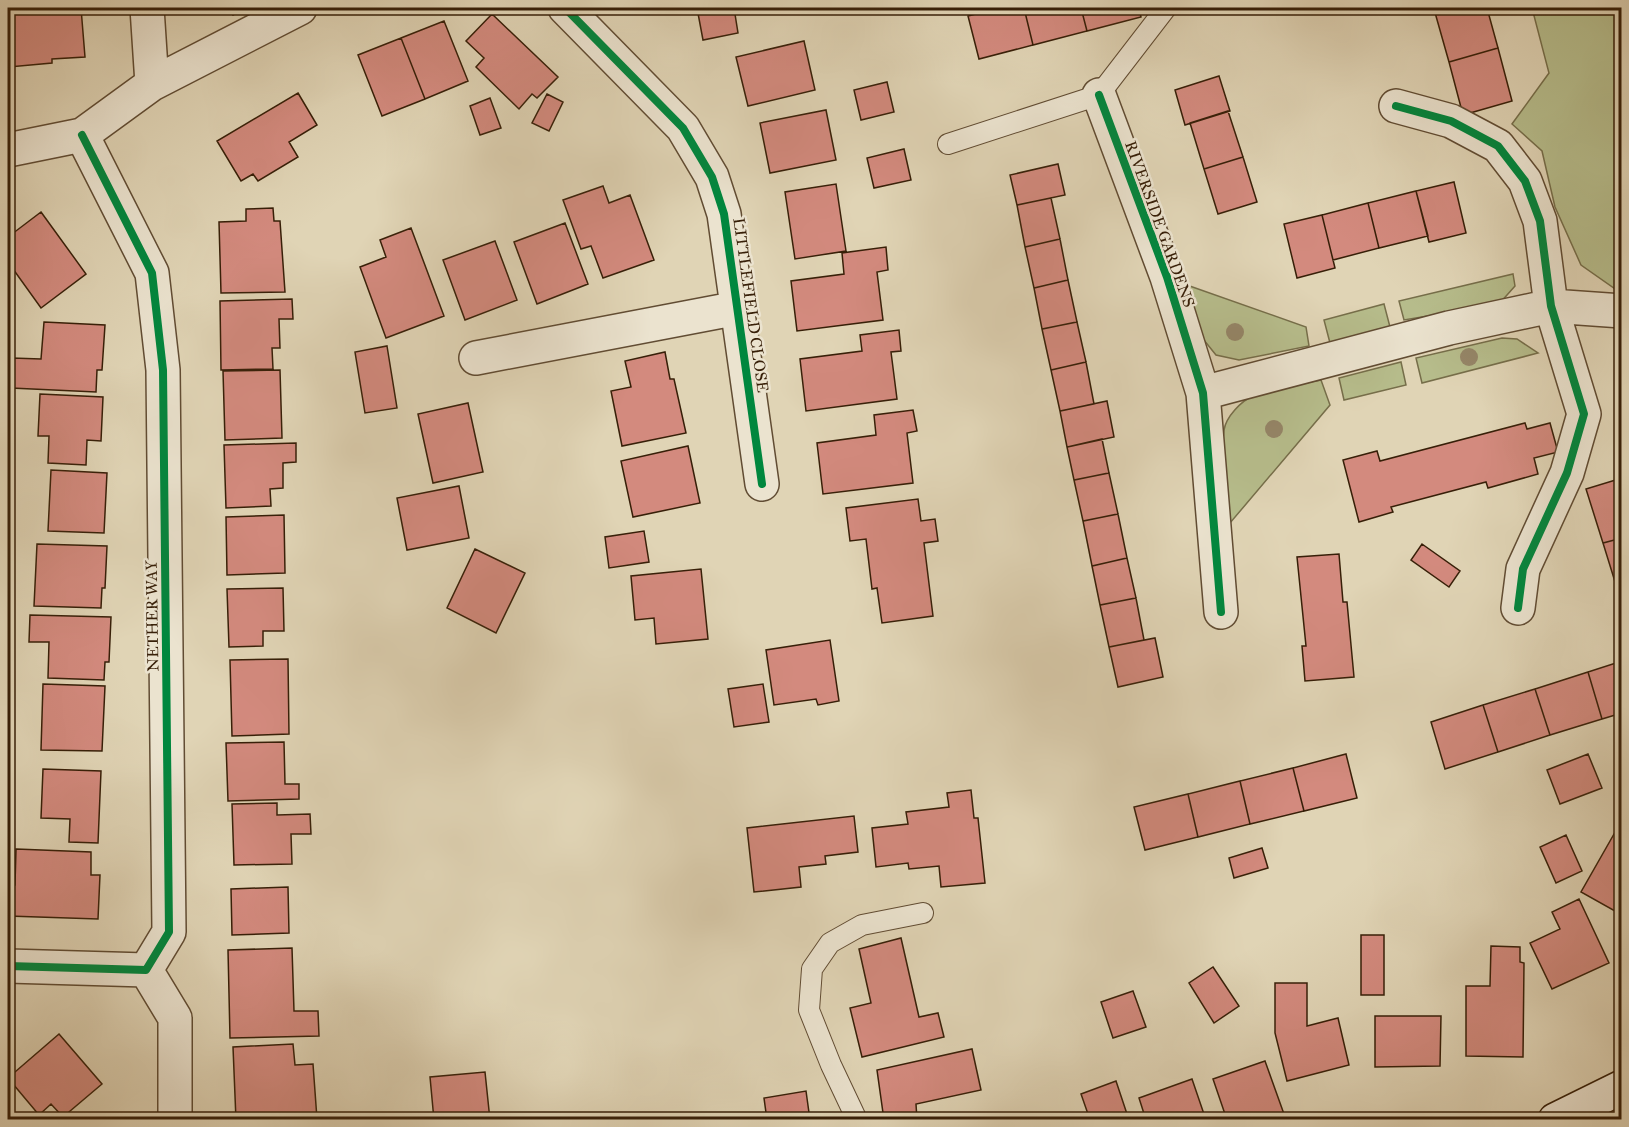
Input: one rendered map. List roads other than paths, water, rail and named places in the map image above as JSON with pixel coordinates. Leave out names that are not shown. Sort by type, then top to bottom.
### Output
[{"type":"street","points":[[147,8],[153,84]]},
{"type":"street","points":[[8,150],[82,135],[153,84],[300,8]]},
{"type":"street","name":"LITTLEFIELD CLOSE","points":[[565,8],[683,128],[712,177],[724,214],[762,484]]},
{"type":"street","name":"RIVERSIDE GARDENS","points":[[1099,95],[1167,277],[1203,393],[1221,612]]},
{"type":"street","points":[[1396,106],[1451,121],[1498,146],[1526,181],[1540,221],[1551,306],[1584,414],[1567,473],[1523,568],[1518,608]]},
{"type":"street","name":"NETHER WAY","points":[[82,135],[152,273],[163,370],[170,932],[146,970]]},
{"type":"street","points":[[1203,393],[1449,328],[1551,306],[1622,311]]},
{"type":"street","name":"LITTLEFIELD CLOSE","points":[[476,358],[738,308]]},
{"type":"street","points":[[8,966],[146,970],[175,1018],[175,1119]]},
{"type":"street","points":[[1555,1119],[1622,1087]]},
{"type":"lane","points":[[948,144],[1099,95],[1166,8]]},
{"type":"lane","points":[[857,1119],[831,1065],[809,1010],[812,969],[830,943],[862,925],[923,913]]}]
